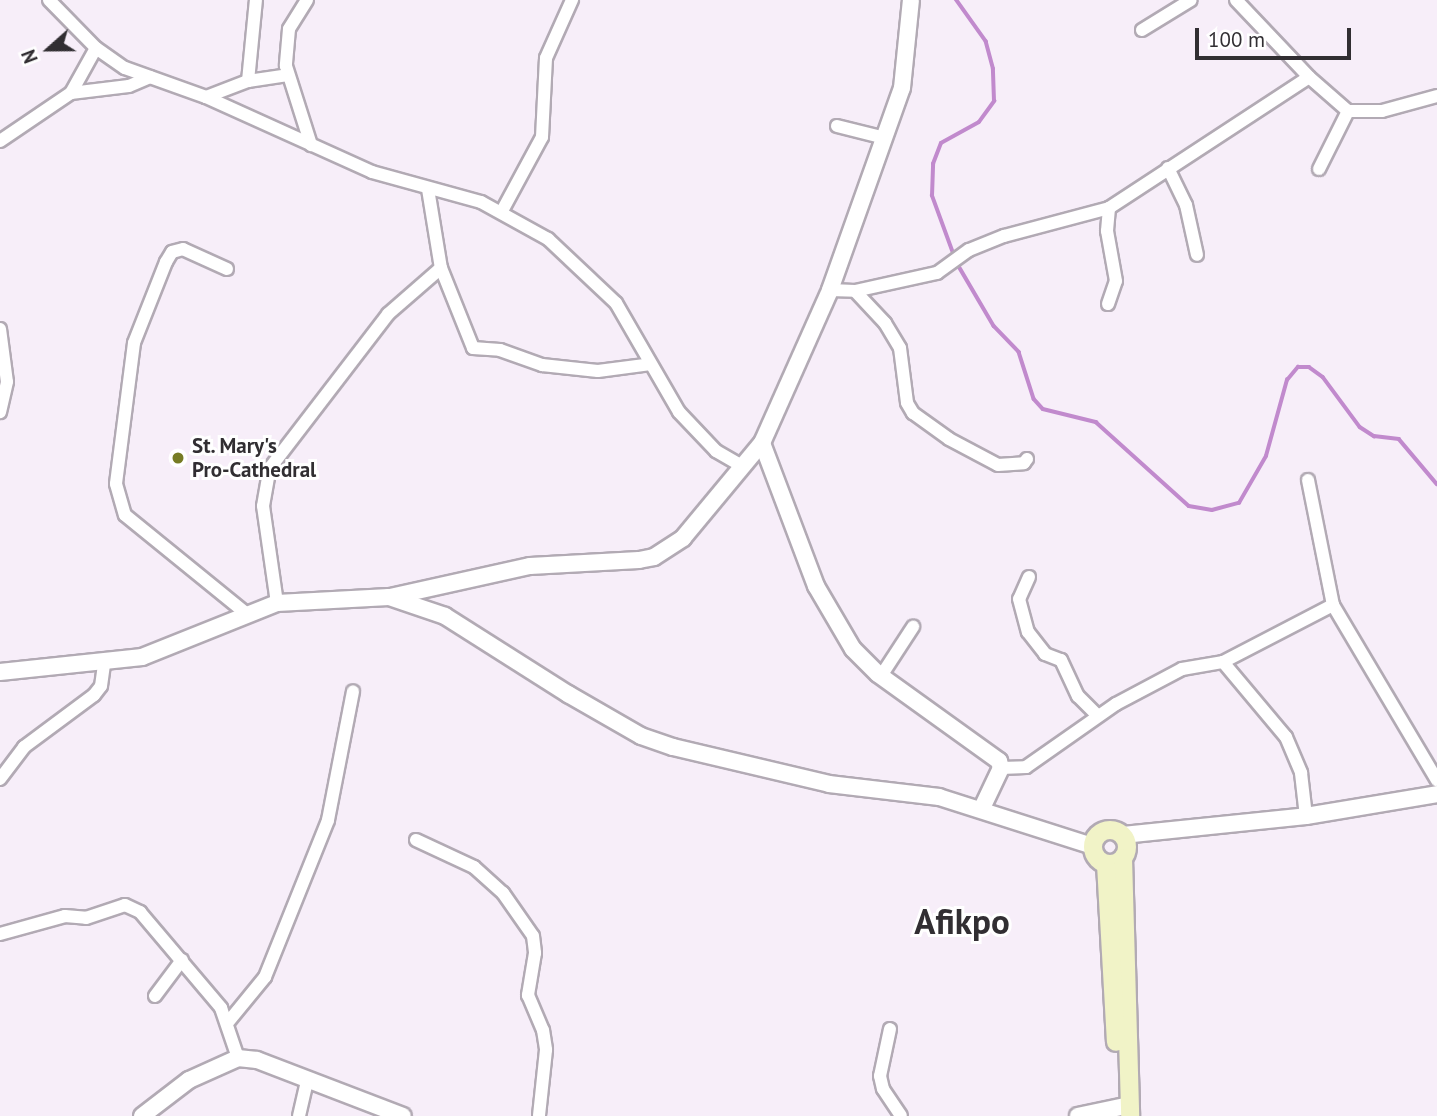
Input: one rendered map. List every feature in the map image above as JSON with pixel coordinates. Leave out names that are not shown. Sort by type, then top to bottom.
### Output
[{"type":"main road","points":[[1114,861],[1097,858],[1094,846],[1104,832],[1123,835],[1127,848],[1114,861],[1125,1111]]},
{"type":"street","points":[[248,81],[256,0]]},
{"type":"street","points":[[307,0],[289,29],[288,75],[311,145]]},
{"type":"street","points":[[502,211],[542,137],[546,58],[572,0]]},
{"type":"street","points":[[0,672],[104,664],[164,652],[277,603],[389,597],[530,565],[619,564],[654,557],[683,538],[740,465],[762,443],[830,290],[902,88],[911,0]]},
{"type":"street","points":[[1142,30],[1191,0]]},
{"type":"street","points":[[1237,0],[1308,77],[1348,111],[1382,111],[1437,96]]},
{"type":"street","points":[[52,1],[96,48],[125,68],[206,97],[372,172],[502,211],[581,266],[616,303],[679,412],[716,451],[740,465],[772,476]]},
{"type":"street","points":[[0,141],[71,93],[96,48]]},
{"type":"street","points":[[206,97],[248,81],[288,75]]},
{"type":"street","points":[[71,93],[129,86],[150,77]]},
{"type":"street","points":[[830,290],[855,291],[937,273],[961,256],[1004,236],[1109,208],[1308,77]]},
{"type":"street","points":[[1319,169],[1348,111]]},
{"type":"street","points":[[837,126],[885,138]]},
{"type":"street","points":[[1167,168],[1186,205],[1197,255]]},
{"type":"street","points":[[428,189],[441,268],[477,351],[500,350],[542,365],[598,371],[652,364]]},
{"type":"street","points":[[1108,304],[1116,281],[1107,231],[1109,208]]},
{"type":"street","points":[[227,269],[183,249],[172,252],[166,262],[134,343],[116,484],[125,515],[248,615]]},
{"type":"street","points":[[277,603],[263,506],[264,485],[271,468],[388,314],[441,268]]},
{"type":"street","points":[[855,291],[886,323],[900,348],[906,402],[913,413],[949,439],[998,464],[1024,463],[1027,459]]},
{"type":"street","points":[[0,329],[7,382],[0,412]]},
{"type":"street","points":[[762,443],[772,476],[837,624],[853,649],[881,676],[990,752],[1001,768]]},
{"type":"street","points":[[1308,480],[1333,604],[1437,780]]},
{"type":"street","points":[[1029,577],[1019,599],[1028,632],[1045,654],[1060,660],[1078,696],[1098,716]]},
{"type":"street","points":[[435,587],[432,600],[441,614]]},
{"type":"street","points":[[389,597],[441,614],[641,736],[673,747],[829,784],[892,790],[982,808],[1094,846]]},
{"type":"street","points":[[1001,768],[1026,766],[1098,716],[1182,669],[1223,662],[1333,604]]},
{"type":"street","points":[[881,676],[913,627]]},
{"type":"street","points":[[1223,662],[1286,737],[1301,773],[1306,816]]},
{"type":"street","points":[[0,779],[23,747],[94,695],[101,686],[104,664]]},
{"type":"street","points":[[229,1021],[265,977],[328,820],[353,691]]},
{"type":"street","points":[[982,808],[1001,768]]},
{"type":"street","points":[[1123,835],[1306,816],[1437,794]]},
{"type":"street","points":[[416,840],[474,867],[503,893],[533,936],[535,953],[527,995],[541,1023],[546,1050],[539,1116]]},
{"type":"street","points":[[0,934],[65,916],[86,918],[125,905],[159,930],[229,1021],[238,1058]]},
{"type":"street","points":[[155,996],[182,960]]},
{"type":"street","points":[[890,1029],[880,1076],[883,1089],[901,1116]]},
{"type":"street","points":[[142,1116],[189,1080],[238,1058],[257,1060],[403,1116]]},
{"type":"street","points":[[299,1116],[307,1081]]},
{"type":"street","points":[[1078,1116],[1125,1111]]},
{"type":"waterway","points":[[954,256],[932,196],[933,164],[941,143],[979,122],[994,101],[993,69],[986,42],[956,0]]},
{"type":"waterway","points":[[957,263],[994,326],[1019,352],[1034,399],[1043,409],[1096,422],[1189,506],[1212,510],[1239,503],[1266,456],[1287,380],[1298,367],[1309,367],[1323,377],[1360,427],[1374,436],[1399,439],[1437,484]]},
{"type":"place","name":"St. Mary's Pro-Cathedral","points":[[178,458]]},
{"type":"district","name":"Afikpo","points":[[962,921]]}]
